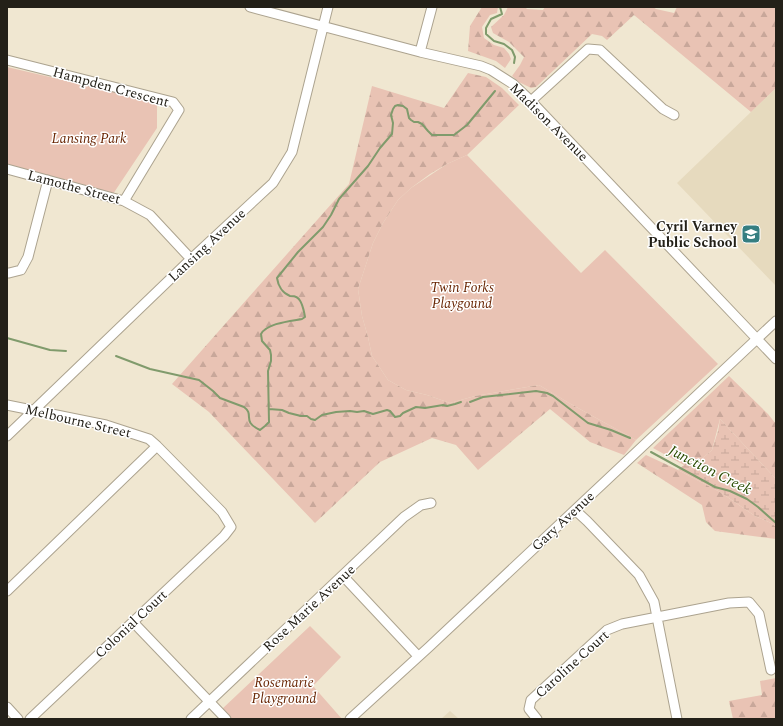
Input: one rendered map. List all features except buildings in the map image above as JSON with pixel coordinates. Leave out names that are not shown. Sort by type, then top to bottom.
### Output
[{"type":"street","name":"Madison Avenue","points":[[250,7],[420,52],[481,66],[491,70],[513,84],[531,101],[776,359]]},
{"type":"street","name":"Lansing Avenue","points":[[7,436],[191,259],[273,183],[292,152],[328,7]]},
{"type":"street","points":[[420,52],[432,7]]},
{"type":"street","points":[[531,101],[588,49],[600,50],[663,109],[674,115]]},
{"type":"street","name":"Hampden Crescent","points":[[7,60],[173,102],[179,110],[124,201]]},
{"type":"street","name":"Lamothe Street","points":[[7,169],[124,201],[150,216],[191,259]]},
{"type":"street","points":[[7,273],[21,270],[28,257],[48,180]]},
{"type":"street","name":"Gary Avenue","points":[[350,719],[429,647],[776,321]]},
{"type":"street","name":"Melbourne Street","points":[[7,405],[106,425],[149,439],[222,512],[231,527]]},
{"type":"street","points":[[7,591],[157,446]]},
{"type":"street","name":"Rose Marie Avenue","points":[[191,719],[404,517],[421,505],[431,503]]},
{"type":"street","points":[[575,510],[588,521],[639,575],[654,602],[677,719]]},
{"type":"street","name":"Colonial Court","points":[[30,719],[224,536],[231,527]]},
{"type":"street","points":[[343,576],[418,656]]},
{"type":"street","points":[[657,617],[729,603],[749,602],[759,614],[771,670]]},
{"type":"street","name":"Caroline Court","points":[[537,719],[529,709],[531,700],[607,630],[622,624],[657,617]]},
{"type":"street","points":[[133,622],[226,719]]},
{"type":"street","points":[[7,707],[18,719]]},
{"type":"shaded area","name":"Cyril Varney Public School","points":[[776,88],[776,286],[677,183]]},
{"type":"shaded area","points":[[450,711],[459,719],[441,719]]},
{"type":"green space","points":[[482,7],[498,7],[497,13],[490,15],[482,27],[484,38],[494,45],[504,48],[509,54],[511,59],[505,68],[496,61],[468,51],[470,26]]},
{"type":"green space","points":[[508,7],[525,7],[527,9],[543,10],[545,7],[653,7],[674,13],[677,7],[776,7],[776,88],[751,112],[634,15],[607,40],[602,36],[592,34],[536,87],[531,88],[519,82],[512,76],[524,57],[509,42],[493,33],[491,27],[504,15]]},
{"type":"green space","name":"Lansing Park","points":[[7,67],[157,102],[157,128],[111,197],[7,169]]},
{"type":"green space","points":[[468,73],[486,77],[502,88],[519,105],[467,155],[430,174],[411,188],[398,200],[383,223],[373,243],[358,289],[362,316],[372,356],[388,380],[406,390],[450,403],[475,396],[539,385],[636,440],[624,455],[590,442],[550,409],[478,470],[456,445],[432,438],[380,462],[315,523],[209,412],[172,384],[349,184],[372,86],[444,108]]},
{"type":"green space","name":"Twin Forks Playgound","points":[[467,155],[581,273],[605,250],[718,364],[636,440],[539,385],[475,396],[450,403],[406,390],[388,380],[372,356],[362,316],[358,289],[373,243],[383,223],[398,200],[411,188],[447,164]]},
{"type":"green space","points":[[729,376],[768,414],[776,424],[776,479],[720,419],[712,450],[696,464],[684,465],[653,448]]},
{"type":"green space","points":[[720,419],[776,479],[776,527],[771,523],[755,516],[720,492],[678,470],[684,465],[696,464],[712,450]]},
{"type":"green space","points":[[646,455],[720,492],[755,516],[771,523],[776,527],[776,539],[715,531],[706,522],[702,505],[637,463]]},
{"type":"green space","name":"Rosemarie Playground","points":[[310,626],[341,657],[313,686],[342,719],[230,719],[221,710]]},
{"type":"green space","points":[[776,678],[776,719],[733,719],[729,701],[762,695],[760,681]]},
{"type":"waterway","points":[[500,7],[502,14],[491,19],[486,28],[486,34],[494,41],[504,44],[512,50],[515,57],[514,63]]},
{"type":"waterway","points":[[116,356],[150,369],[199,380],[220,398],[244,407],[247,410],[251,424],[260,430],[269,422],[268,371],[271,361],[270,350],[262,341],[261,334],[268,327],[305,317],[300,300],[285,293],[279,286],[277,278],[298,252],[323,227],[339,199],[368,166],[392,134],[393,123],[391,115],[395,106],[403,106],[407,109],[409,118],[414,122],[422,124],[432,135],[454,135],[467,125],[495,91]]},
{"type":"waterway","name":"Junction Creek","points":[[7,338],[50,350],[66,351]]},
{"type":"waterway","name":"Junction Creek","points":[[470,402],[483,397],[536,391],[547,393],[588,423],[630,438]]},
{"type":"waterway","name":"Junction Creek","points":[[269,409],[282,410],[301,416],[307,416],[315,420],[322,415],[350,411],[364,411],[373,414],[387,410],[390,411],[395,417],[400,416],[416,407],[425,408],[443,405],[447,406],[461,402]]},
{"type":"waterway","name":"Junction Creek","points":[[651,452],[715,487],[730,491],[747,499],[776,523]]},
{"type":"place","name":"Cyril Varney Public School","points":[[751,234]]}]
